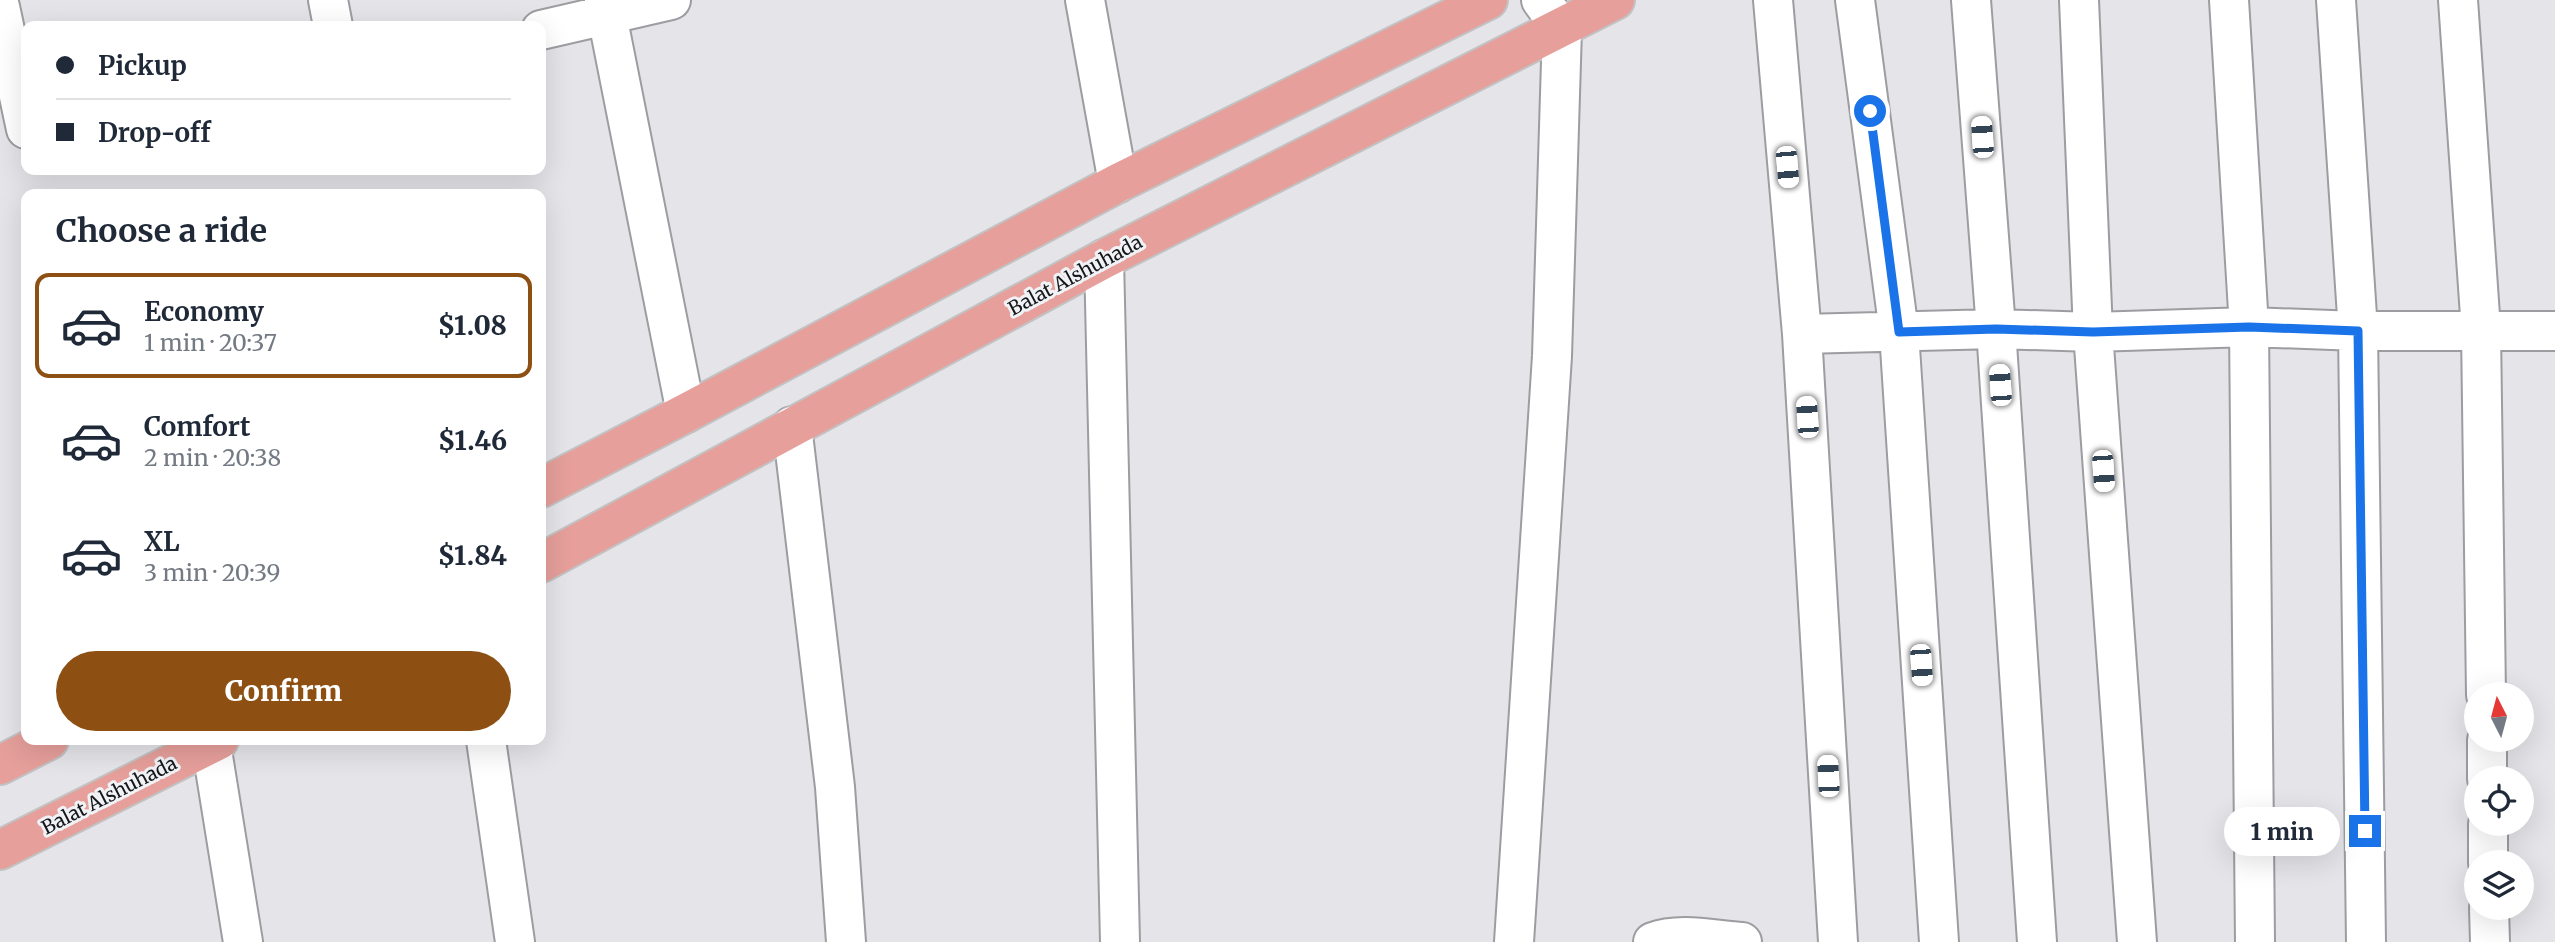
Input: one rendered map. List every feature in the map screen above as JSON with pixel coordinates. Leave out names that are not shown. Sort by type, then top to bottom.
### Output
[{"type":"main road","points":[[546,485],[1118,183],[1488,0]]},
{"type":"main road","name":"Balat Alshuhada","points":[[546,560],[1551,14],[1615,0]]},
{"type":"main road","points":[[0,765],[38,745]]},
{"type":"main road","name":"Balat Alshuhada","points":[[0,850],[209,745]]},
{"type":"street","points":[[328,0],[332,21]]},
{"type":"street","points":[[546,28],[606,7],[671,0]]},
{"type":"street","points":[[1085,0],[1118,183]]},
{"type":"street","points":[[1773,0],[1802,334],[1838,942]]},
{"type":"street","points":[[1855,0],[1899,332],[1939,942]]},
{"type":"street","points":[[1971,0],[2037,942]]},
{"type":"street","points":[[2079,0],[2093,332],[2137,942]]},
{"type":"street","points":[[2229,0],[2249,327],[2255,942]]},
{"type":"street","points":[[2336,0],[2358,331],[2366,942]]},
{"type":"street","points":[[2458,0],[2481,330],[2486,682]]},
{"type":"street","points":[[0,7],[21,106]]},
{"type":"street","points":[[606,7],[686,413]]},
{"type":"street","points":[[1514,942],[1552,356],[1551,14]]},
{"type":"street","points":[[0,142],[21,139]]},
{"type":"street","points":[[1104,259],[1120,942]]},
{"type":"street","points":[[1802,334],[1996,329],[2093,332],[2249,327],[2358,331],[2555,331]]},
{"type":"street","points":[[792,426],[835,787],[846,942]]},
{"type":"street","points":[[215,745],[243,942]]},
{"type":"street","points":[[487,745],[515,942]]},
{"type":"street","points":[[2489,920],[2490,942]]},
{"type":"street","points":[[1653,942],[1663,938],[1684,938],[1742,942]]},
{"type":"route","points":[[1870,111],[1899,332],[1996,329],[2093,332],[2249,327],[2358,331],[2365,831]]}]
